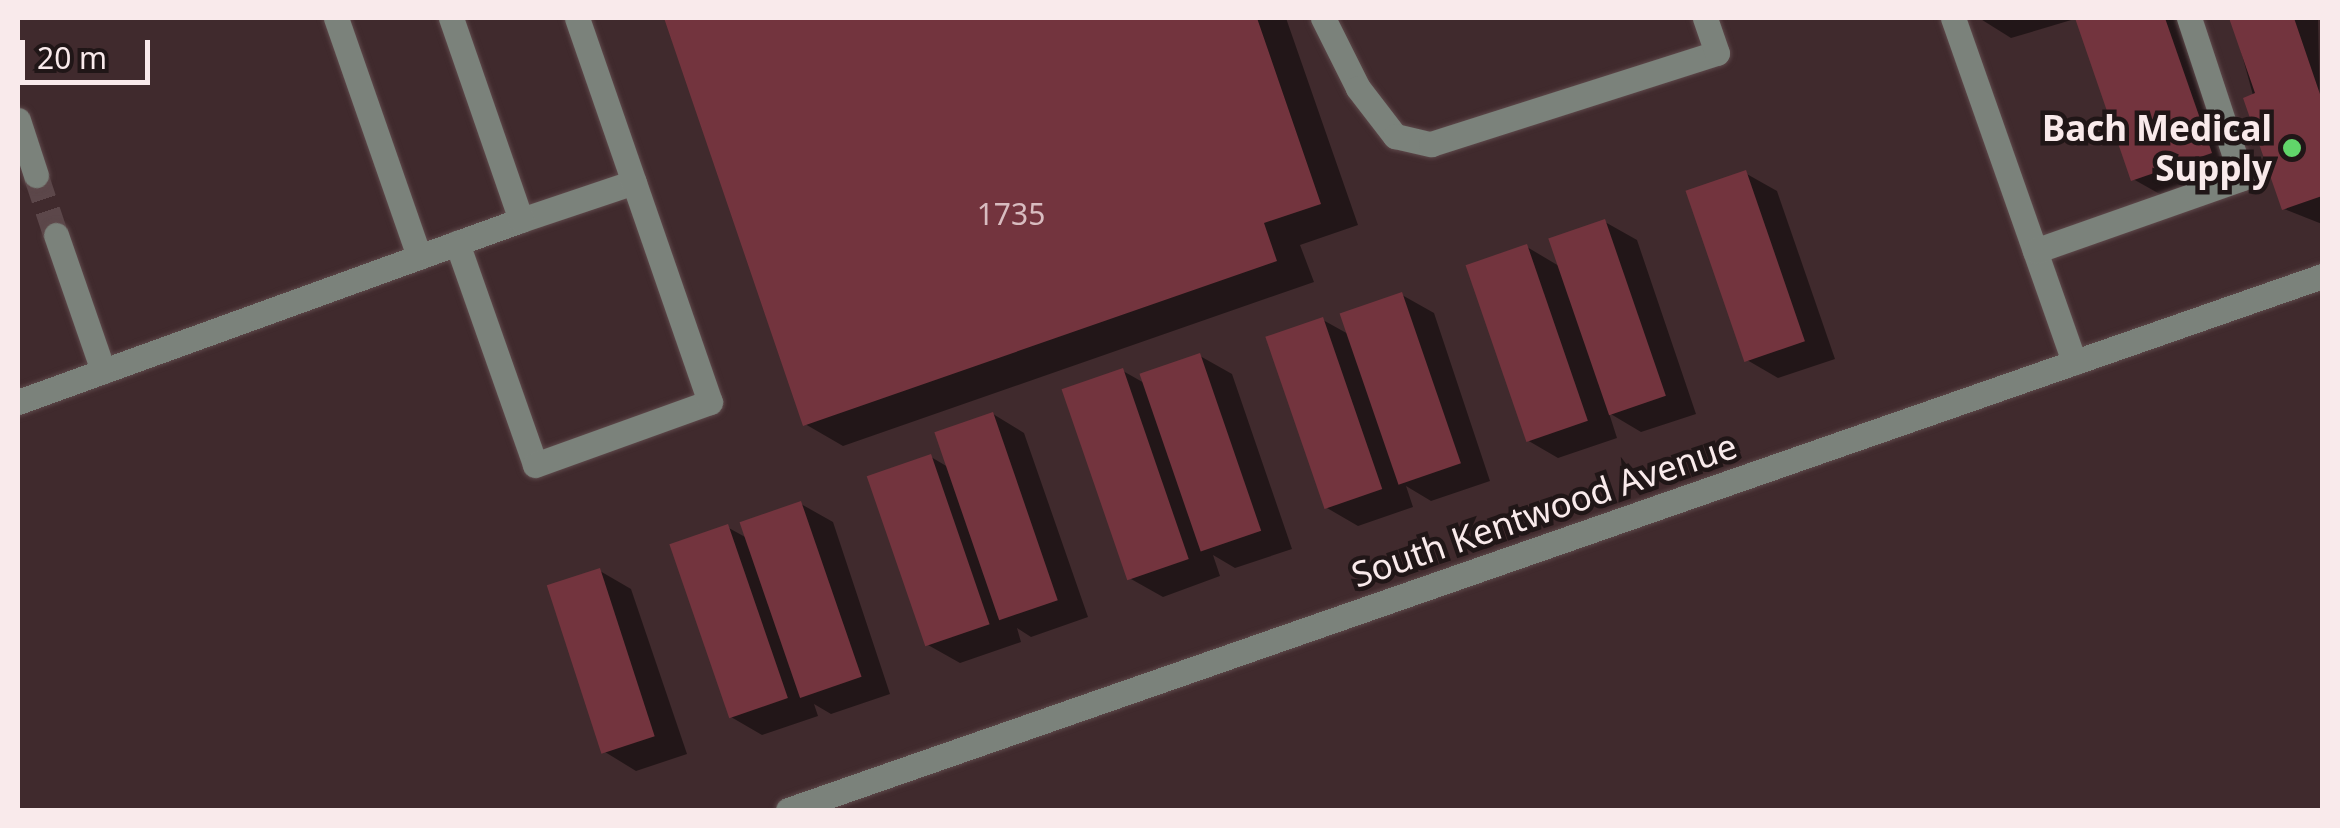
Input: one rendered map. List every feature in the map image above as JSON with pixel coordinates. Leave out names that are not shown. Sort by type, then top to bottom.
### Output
[{"type":"street","points":[[336,18],[419,258]]},
{"type":"street","points":[[450,18],[521,220]]},
{"type":"street","points":[[457,244],[535,465],[710,402],[577,18]]},
{"type":"street","points":[[1323,18],[1358,88],[1395,136],[1432,144],[1717,54],[1705,18]]},
{"type":"street","points":[[1953,18],[2074,362]]},
{"type":"street","points":[[2034,251],[2242,178],[2188,18]]},
{"type":"street","points":[[18,120],[36,174]]},
{"type":"street","points":[[18,402],[634,182]]},
{"type":"street","points":[[56,235],[103,371]]},
{"type":"street","name":"South Kentwood Avenue","points":[[788,810],[2322,276]]},
{"type":"building","points":[[664,18],[1257,18],[1321,204],[1264,223],[1277,261],[803,426]]},
{"type":"building","points":[[2075,18],[2165,18],[2212,153],[2131,181]]},
{"type":"building","name":"Bach Medical Supply","points":[[2229,18],[2294,18],[2322,100],[2322,196],[2282,210],[2243,98],[2255,93]]},
{"type":"building","points":[[1746,170],[1805,341],[1744,362],[1685,191]]},
{"type":"building","points":[[1605,219],[1666,396],[1609,415],[1548,239]]},
{"type":"building","points":[[1527,244],[1588,421],[1526,442],[1466,265]]},
{"type":"building","points":[[1402,292],[1461,463],[1399,485],[1340,313]]},
{"type":"building","points":[[1323,317],[1382,489],[1325,509],[1265,337]]},
{"type":"building","points":[[1200,353],[1261,531],[1201,552],[1139,374]]},
{"type":"building","points":[[1123,368],[1189,559],[1127,580],[1062,389]]},
{"type":"building","points":[[993,412],[1058,600],[999,620],[934,432]]},
{"type":"building","points":[[931,454],[990,624],[925,646],[867,476]]},
{"type":"building","points":[[801,501],[862,677],[800,698],[740,522]]},
{"type":"building","points":[[728,524],[788,698],[729,718],[669,544]]},
{"type":"building","points":[[600,568],[655,736],[601,754],[547,585]]},
{"type":"tunnel","points":[[36,175],[56,235]]},
{"type":"place","name":"Bach Medical Supply","points":[[2292,148]]}]
